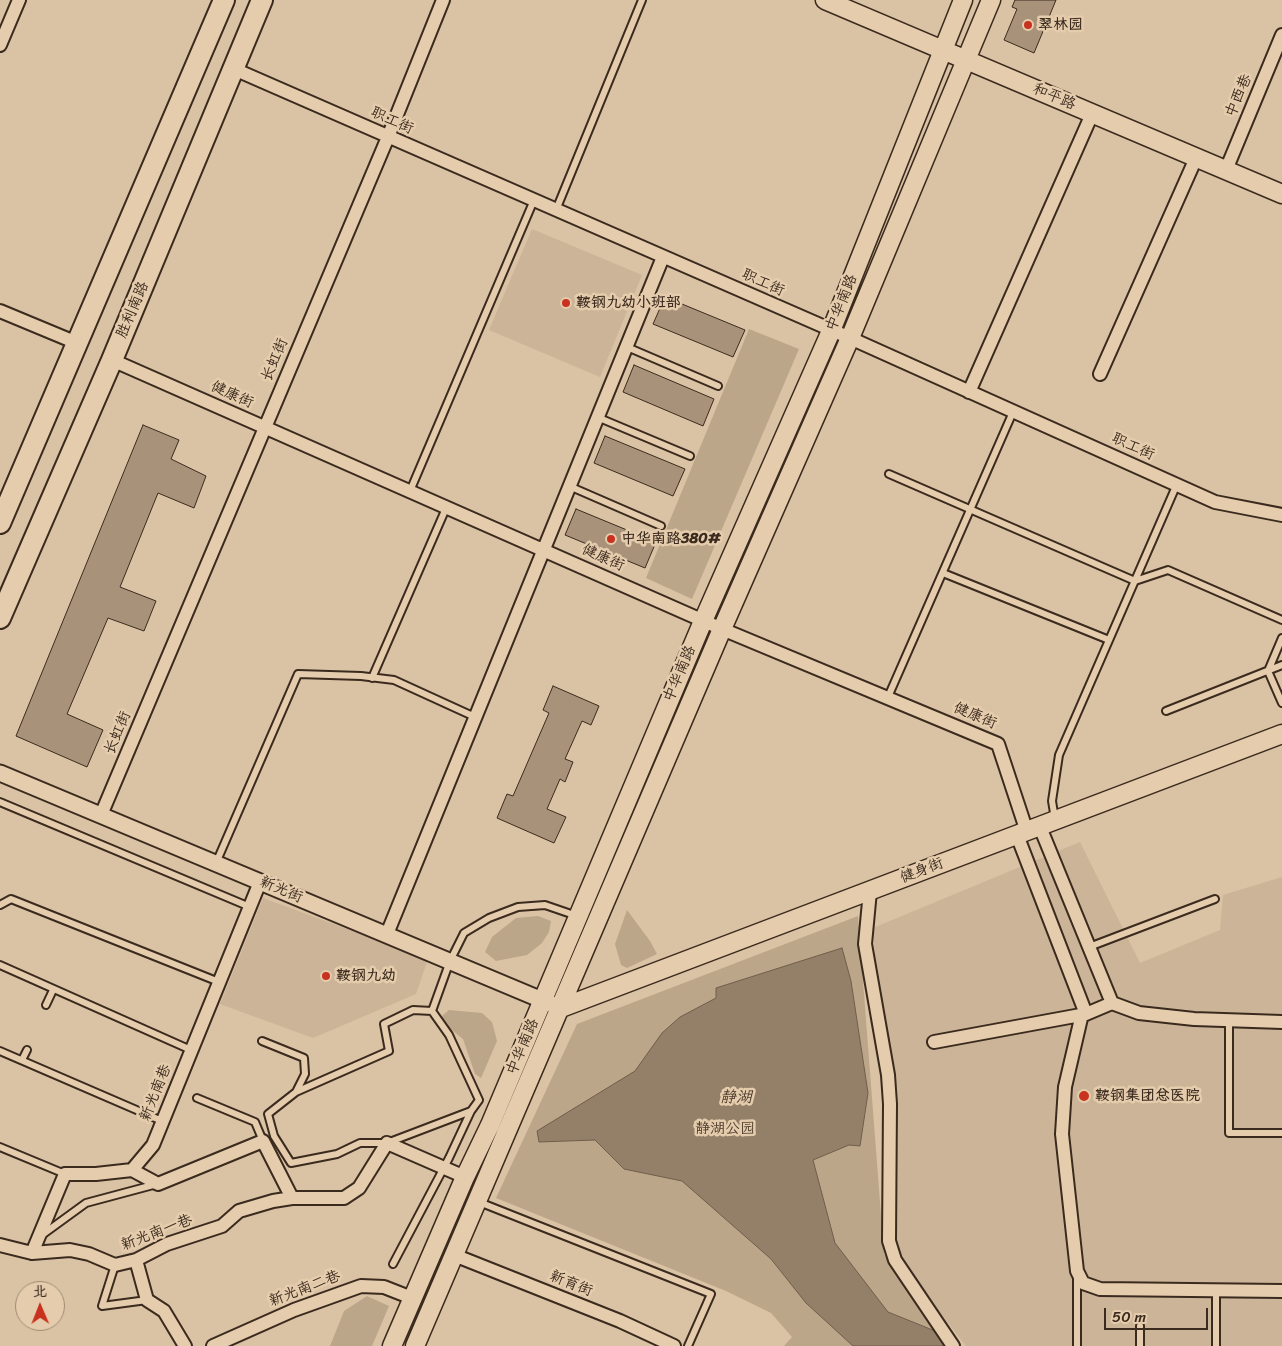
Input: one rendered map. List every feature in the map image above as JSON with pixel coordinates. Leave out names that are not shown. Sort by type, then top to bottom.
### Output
[{"type":"main road","points":[[0,523],[224,0]]},
{"type":"main road","name":"胜利南路","points":[[0,618],[112,360],[262,0]]},
{"type":"main road","name":"和平路","points":[[826,0],[1282,194]]},
{"type":"main road","name":"中华南路","points":[[392,1346],[465,1177],[490,1125],[703,620],[831,330],[963,0]]},
{"type":"main road","name":"中华南路","points":[[415,1346],[722,629],[850,338],[991,0]]},
{"type":"main road","name":"健身街","points":[[561,1008],[1282,734]]},
{"type":"street","points":[[0,45],[19,0]]},
{"type":"street","name":"长虹街","points":[[101,815],[388,137],[443,0]]},
{"type":"street","name":"中西巷","points":[[1226,170],[1282,35]]},
{"type":"street","name":"职工街","points":[[234,69],[850,338],[1215,502],[1282,515]]},
{"type":"street","points":[[969,392],[1092,114]]},
{"type":"street","points":[[1100,374],[1196,158]]},
{"type":"street","points":[[387,934],[663,257]]},
{"type":"street","points":[[0,311],[78,342]]},
{"type":"street","name":"健康街","points":[[112,360],[447,506],[722,629],[998,744],[1035,829]]},
{"type":"street","name":"新光街","points":[[0,773],[561,1008]]},
{"type":"street","points":[[1035,829],[1089,947],[1112,1003]]},
{"type":"street","points":[[1035,829],[1084,1014],[1065,1087],[1062,1134],[1077,1271],[1083,1283],[1100,1289],[1282,1291]]},
{"type":"street","name":"新光南巷","points":[[132,1170],[153,1145],[260,882]]},
{"type":"street","points":[[870,891],[864,944],[888,1075],[890,1104],[888,1241],[895,1260],[953,1346]]},
{"type":"street","points":[[934,1042],[1084,1014],[1112,1003],[1139,1013],[1282,1022]]},
{"type":"street","points":[[32,1252],[65,1174],[96,1174],[132,1170],[158,1184],[263,1141],[292,1198]]},
{"type":"street","points":[[386,1143],[465,1177]]},
{"type":"street","name":"新光南一巷","points":[[0,1245],[32,1252],[70,1250],[89,1254],[115,1265],[136,1260],[167,1244],[222,1226],[239,1211],[273,1201],[292,1198],[344,1198],[358,1188],[386,1143]]},
{"type":"street","name":"新育街","points":[[454,1255],[653,1341],[674,1346]]},
{"type":"street","points":[[136,1260],[147,1300],[164,1311],[185,1346]]},
{"type":"street","name":"新光南二巷","points":[[213,1346],[294,1310],[361,1286],[384,1287],[412,1298]]},
{"type":"lane","points":[[556,210],[642,0]]},
{"type":"lane","points":[[410,491],[534,200]]},
{"type":"lane","points":[[626,347],[718,386]]},
{"type":"lane","points":[[888,697],[1014,412]]},
{"type":"lane","points":[[597,417],[690,456]]},
{"type":"lane","points":[[889,474],[1135,581],[1168,570],[1282,620]]},
{"type":"lane","points":[[1035,829],[1052,801],[1059,755],[1177,484]]},
{"type":"lane","points":[[569,486],[661,526]]},
{"type":"lane","points":[[372,678],[447,506]]},
{"type":"lane","points":[[943,573],[1109,640]]},
{"type":"lane","points":[[1282,638],[1268,671],[1282,703]]},
{"type":"lane","points":[[1166,710],[1282,665]]},
{"type":"lane","points":[[216,863],[298,674],[394,680],[475,717]]},
{"type":"lane","points":[[0,802],[250,906]]},
{"type":"lane","points":[[0,905],[11,899],[219,982]]},
{"type":"lane","points":[[1089,947],[1215,899]]},
{"type":"lane","points":[[432,1011],[450,961],[464,934],[489,918],[518,907],[545,905],[578,917]]},
{"type":"lane","points":[[0,965],[191,1050]]},
{"type":"lane","points":[[46,1005],[53,990]]},
{"type":"lane","points":[[432,1011],[413,1010],[384,1024],[389,1051],[296,1092],[268,1114],[274,1136],[291,1163],[337,1154],[360,1143],[386,1143],[471,1111]]},
{"type":"lane","points":[[393,1264],[471,1111],[479,1100],[449,1035],[432,1011]]},
{"type":"lane","points":[[1229,1020],[1228,1133],[1282,1133]]},
{"type":"lane","points":[[262,1041],[304,1058],[305,1074],[296,1092]]},
{"type":"lane","points":[[22,1060],[27,1050]]},
{"type":"lane","points":[[0,1051],[162,1121]]},
{"type":"lane","points":[[197,1098],[255,1122],[263,1141]]},
{"type":"lane","points":[[0,1146],[65,1174]]},
{"type":"lane","points":[[37,1239],[86,1203],[158,1184]]},
{"type":"lane","points":[[477,1201],[711,1294],[688,1346]]},
{"type":"lane","points":[[115,1265],[102,1306],[147,1300]]},
{"type":"lane","points":[[1077,1271],[1077,1346]]},
{"type":"lane","points":[[1216,1290],[1216,1346]]},
{"type":"lane","points":[[1140,1326],[1140,1346]]},
{"type":"shaded area","name":"鞍钢九幼小班部","points":[[532,229],[642,275],[600,377],[489,330]]},
{"type":"shaded area","name":"鞍钢集团总医院","points":[[1080,842],[1140,963],[1220,930],[1223,895],[1282,877],[1282,1346],[966,1346],[894,1254],[873,928]]},
{"type":"shaded area","name":"鞍钢九幼","points":[[263,898],[428,959],[416,994],[313,1038],[220,1004]]},
{"type":"green space","points":[[749,329],[799,349],[692,599],[646,578]]},
{"type":"green space","points":[[627,910],[650,941],[657,954],[627,968],[621,965],[615,944]]},
{"type":"green space","points":[[538,916],[551,921],[549,932],[542,943],[527,955],[496,961],[485,952],[492,937],[516,918]]},
{"type":"green space","name":"静湖公园","points":[[858,916],[884,1254],[948,1346],[784,1346],[792,1337],[771,1313],[726,1291],[496,1198],[577,1024]]},
{"type":"green space","points":[[449,1010],[482,1013],[492,1022],[497,1041],[481,1078],[475,1074],[463,1039],[442,1022],[442,1016]]},
{"type":"green space","points":[[367,1296],[389,1306],[372,1346],[330,1346],[344,1311]]},
{"type":"water","name":"静湖","points":[[842,948],[851,981],[868,1093],[860,1146],[849,1145],[813,1160],[835,1243],[888,1312],[940,1333],[944,1346],[853,1346],[806,1303],[771,1259],[682,1181],[624,1169],[595,1140],[539,1142],[537,1131],[635,1071],[662,1033],[680,1017],[716,998],[716,988]]},
{"type":"building","name":"翠林园","points":[[1015,0],[1056,0],[1034,53],[1004,40],[1017,9],[1012,7]]},
{"type":"building","points":[[665,297],[745,330],[733,357],[653,324]]},
{"type":"building","points":[[634,365],[714,399],[703,426],[623,392]]},
{"type":"building","points":[[143,425],[179,440],[171,459],[206,476],[194,508],[158,493],[120,587],[156,601],[144,631],[108,618],[67,714],[103,730],[87,767],[16,736]]},
{"type":"building","points":[[605,436],[685,469],[673,496],[594,463]]},
{"type":"building","name":"中华南路380#","points":[[576,509],[656,542],[645,568],[565,535]]},
{"type":"building","points":[[553,686],[599,706],[591,725],[582,721],[565,759],[573,762],[565,782],[560,779],[547,809],[566,817],[554,843],[497,818],[507,794],[513,796],[549,713],[543,710]]},
{"type":"place","name":"翠林园","points":[[1028,25]]},
{"type":"place","name":"鞍钢九幼小班部","points":[[566,303]]},
{"type":"place","name":"中华南路380#","points":[[611,539]]},
{"type":"place","name":"鞍钢九幼","points":[[326,976]]},
{"type":"place","name":"鞍钢集团总医院","points":[[1084,1096]]}]
